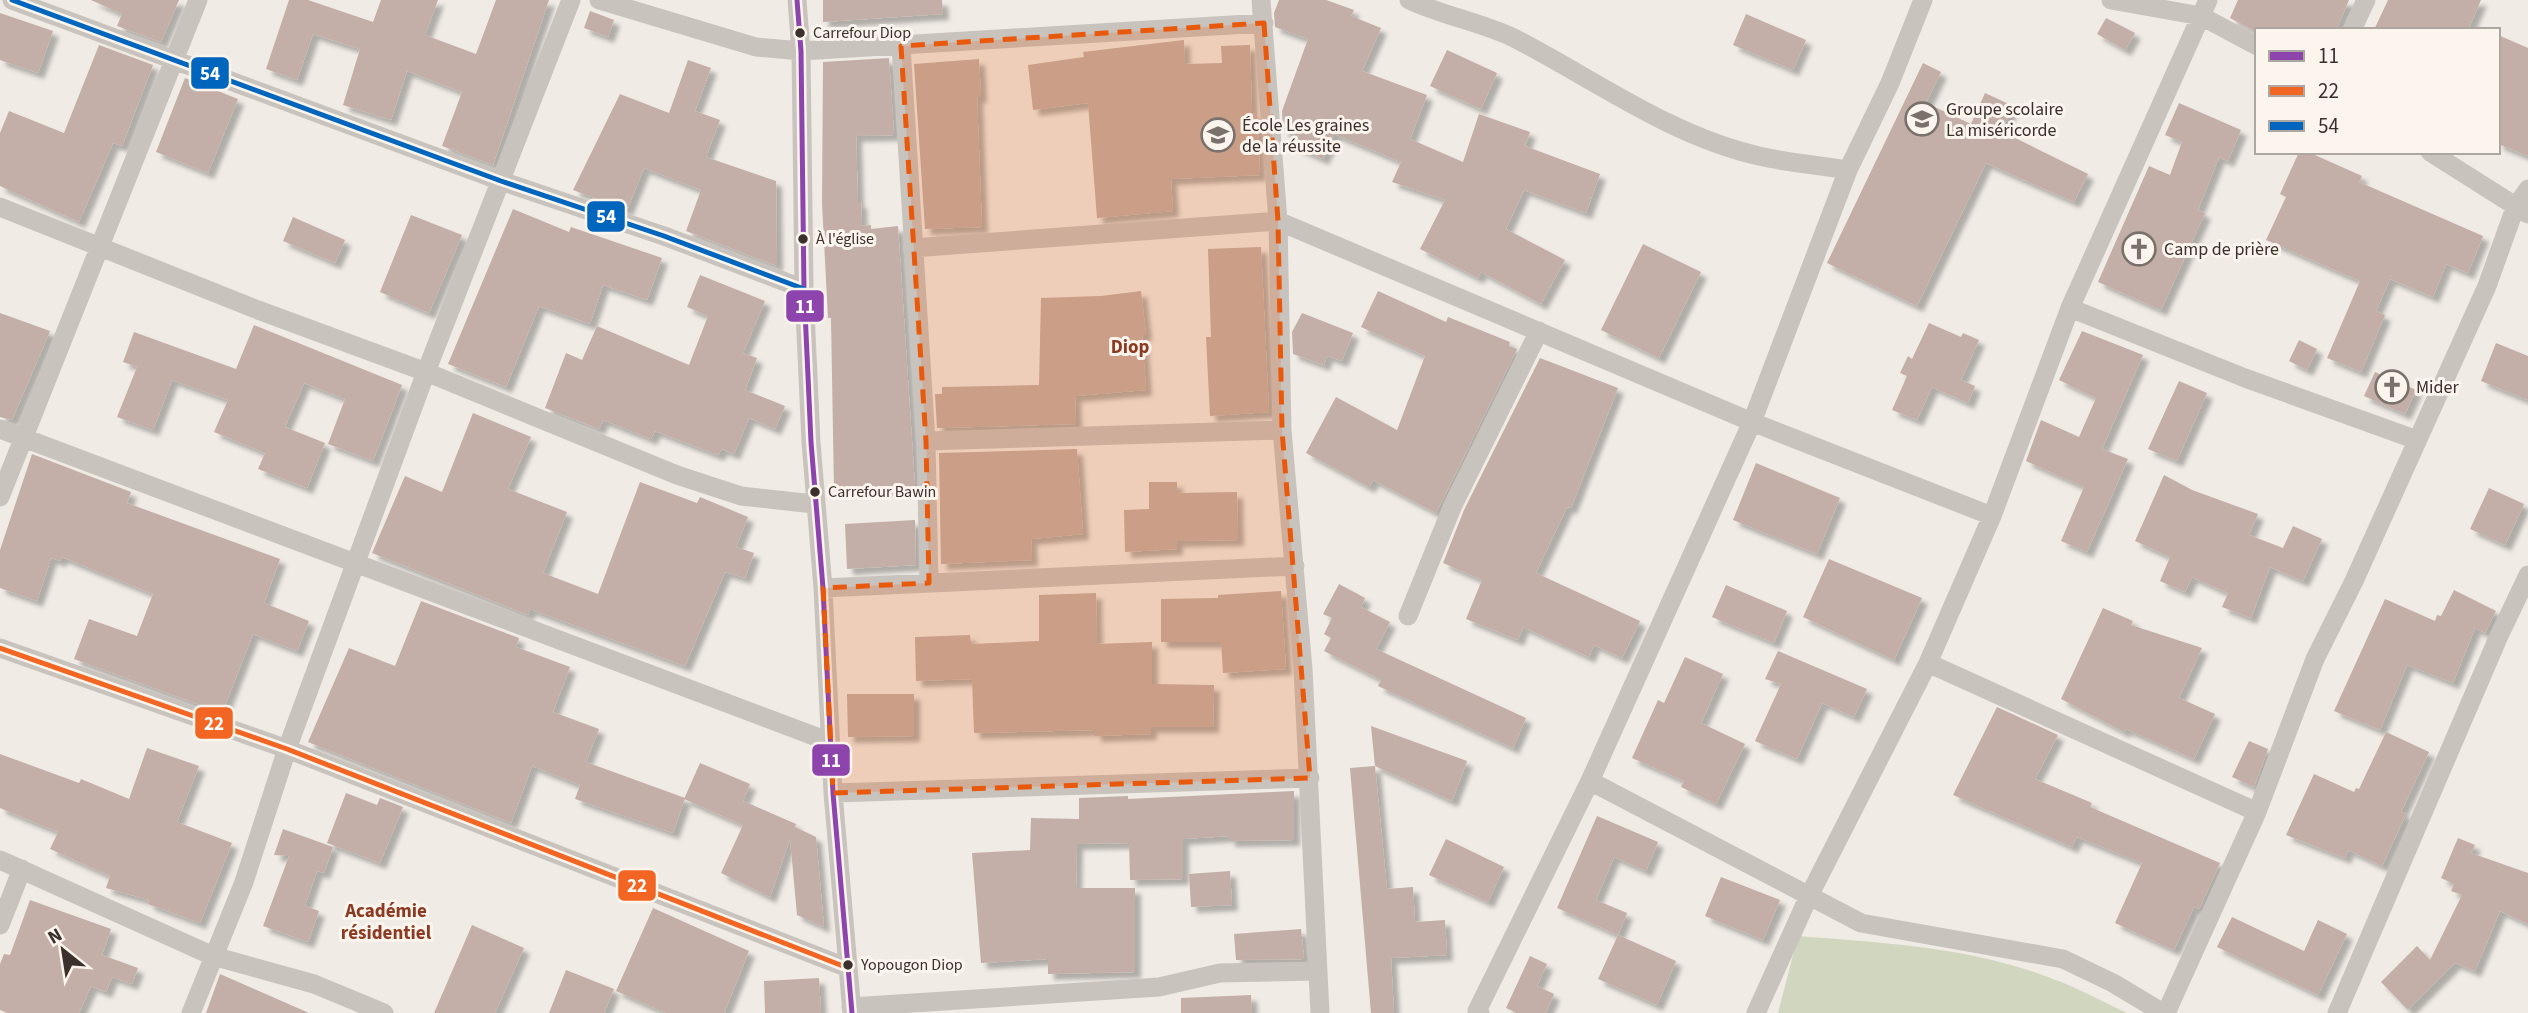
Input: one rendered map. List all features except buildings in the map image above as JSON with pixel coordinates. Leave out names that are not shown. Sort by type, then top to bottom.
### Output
[{"type":"street","points":[[12,0],[501,181],[664,236],[804,289]]},
{"type":"street","points":[[0,497],[177,60],[198,0]]},
{"type":"street","points":[[191,1013],[244,882],[288,749],[425,372],[571,0]]},
{"type":"street","points":[[599,0],[756,47],[801,51],[1264,23]]},
{"type":"street","points":[[797,0],[801,51],[804,289],[814,504],[823,588],[833,793],[851,1010],[1159,987],[1220,973],[1318,971]]},
{"type":"street","points":[[1261,0],[1278,221],[1282,430],[1310,778],[1321,1013]]},
{"type":"street","points":[[1409,0],[1436,13],[1512,37],[1611,93],[1701,137],[1758,156],[1848,170]]},
{"type":"street","points":[[1480,1013],[1477,1011],[1590,781],[1752,422],[1848,170],[1890,83],[1923,0]]},
{"type":"street","points":[[2111,0],[2204,8],[2255,45]]},
{"type":"street","points":[[2353,28],[2366,0]]},
{"type":"street","points":[[1756,1013],[1808,898],[1928,663],[1993,516],[2070,308],[2204,8]]},
{"type":"street","points":[[901,46],[926,441],[929,583]]},
{"type":"street","points":[[2433,154],[2521,211]]},
{"type":"street","points":[[1590,781],[1808,898],[1861,923],[2063,960],[2113,983],[2165,1013],[2257,811],[2315,659],[2521,211],[2528,189]]},
{"type":"street","points":[[0,207],[258,310],[425,372],[677,475],[741,496],[814,504]]},
{"type":"street","points":[[912,248],[1278,221],[1752,422],[1993,516]]},
{"type":"street","points":[[2070,308],[2245,378],[2417,440]]},
{"type":"street","points":[[1408,616],[1453,505],[1539,331]]},
{"type":"street","points":[[0,429],[830,742]]},
{"type":"street","points":[[926,441],[1282,430]]},
{"type":"street","points":[[823,588],[1295,566]]},
{"type":"street","points":[[2337,1013],[2498,638],[2528,575]]},
{"type":"street","points":[[0,648],[288,749],[848,968]]},
{"type":"street","points":[[1928,663],[2257,811]]},
{"type":"street","points":[[833,793],[1310,778]]},
{"type":"street","points":[[0,860],[213,956],[314,984],[384,1013]]},
{"type":"street","points":[[0,925],[22,869]]},
{"type":"highlighted area","points":[[1264,23],[1278,221],[1282,430],[1310,778],[833,793],[823,588],[929,583],[926,441],[901,46]]},
{"type":"green space","points":[[1798,936],[1927,948],[1991,960],[2062,983],[2127,1013],[1778,1013]]},
{"type":"transit line","name":"54","points":[[12,0],[501,181],[664,236],[804,289]]},
{"type":"transit line","name":"11","points":[[797,0],[801,51],[804,289],[811,442],[823,588],[833,793],[852,1013]]},
{"type":"transit line","name":"22","points":[[0,648],[287,749],[848,968]]},
{"type":"place","name":"Carrefour Diop","points":[[800,33]]},
{"type":"place","name":"Groupe scolaire La miséricorde","points":[[1922,119]]},
{"type":"place","name":"École Les graines de la réussite","points":[[1218,135]]},
{"type":"place","name":"À l'église","points":[[803,239]]},
{"type":"place","name":"Camp de prière","points":[[2139,249]]},
{"type":"place","name":"Mider","points":[[2392,387]]},
{"type":"place","name":"Carrefour Bawin","points":[[815,492]]},
{"type":"place","name":"Yopougon Diop","points":[[848,965]]},
{"type":"district","name":"Diop","points":[[1130,347]]},
{"type":"district","name":"Académie résidentiel","points":[[386,922]]}]
